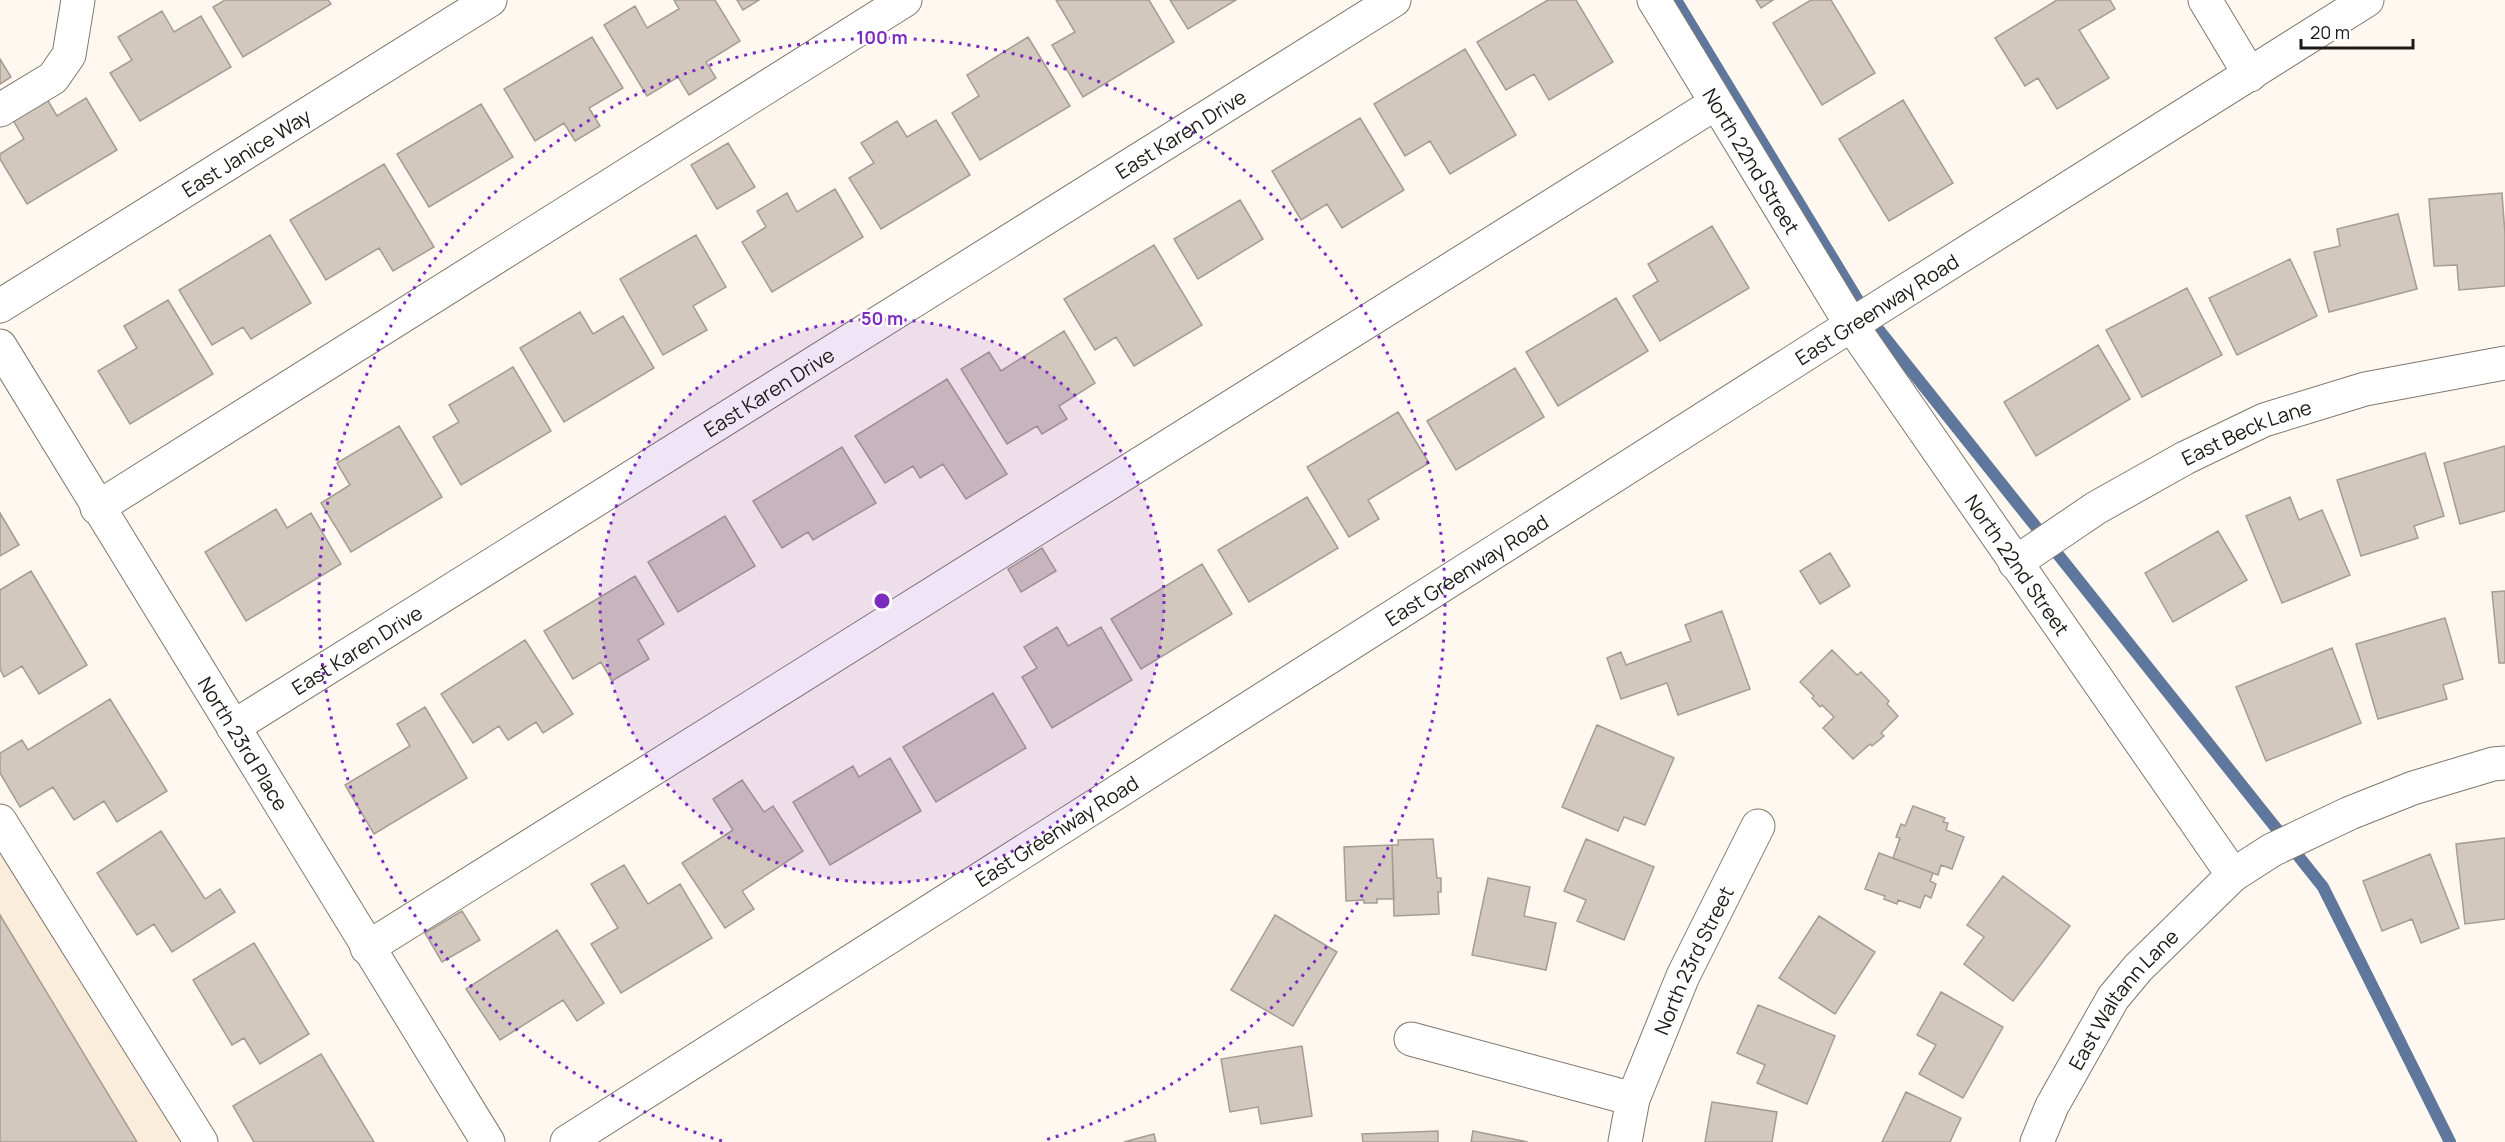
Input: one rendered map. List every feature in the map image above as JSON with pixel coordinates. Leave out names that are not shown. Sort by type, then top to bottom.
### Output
[{"type":"street","points":[[0,110],[53,78],[69,56],[78,0]]},
{"type":"street","name":"East Janice Way","points":[[0,306],[490,0]]},
{"type":"street","points":[[97,508],[905,0]]},
{"type":"street","name":"East Karen Drive","points":[[233,727],[1394,0]]},
{"type":"street","name":"North 22nd Street","points":[[1654,0],[1852,326],[2233,875]]},
{"type":"street","points":[[2205,0],[2250,75]]},
{"type":"street","name":"East Greenway Road","points":[[567,1142],[2367,0]]},
{"type":"street","points":[[367,948],[1716,103]]},
{"type":"street","name":"North 23rd Place","points":[[0,346],[97,508],[488,1142]]},
{"type":"street","name":"East Beck Lane","points":[[2015,563],[2106,502],[2186,458],[2264,420],[2366,389],[2505,363]]},
{"type":"street","points":[[2233,875],[2272,850],[2350,813],[2413,788],[2493,764],[2505,763]]},
{"type":"street","points":[[0,821],[201,1142]]},
{"type":"street","name":"North 23rd Street","points":[[1625,1142],[1633,1098],[1683,976],[1758,826]]},
{"type":"street","name":"East Waltann Lane","points":[[2037,1142],[2052,1106],[2113,998],[2138,968],[2233,875]]},
{"type":"street","points":[[1411,1039],[1633,1098]]},
{"type":"shaded area","points":[[0,845],[186,1142],[0,1142]]},
{"type":"building","points":[[225,0],[328,0],[331,4],[243,57],[213,7]]},
{"type":"building","points":[[674,0],[715,0],[740,41],[706,62],[716,78],[689,95],[678,77],[647,96],[604,25],[635,6],[647,28],[679,9]]},
{"type":"building","points":[[737,0],[759,0],[743,10]]},
{"type":"building","points":[[1056,0],[1149,0],[1174,42],[1083,97],[1052,45],[1075,32]]},
{"type":"building","points":[[1170,0],[1236,0],[1188,29]]},
{"type":"building","points":[[1548,0],[1576,0],[1613,62],[1549,100],[1534,74],[1506,90],[1477,42]]},
{"type":"building","points":[[1756,0],[1773,0],[1761,8]]},
{"type":"building","points":[[1811,0],[1831,0],[1875,73],[1822,105],[1773,23]]},
{"type":"building","points":[[2057,0],[2110,0],[2115,9],[2079,30],[2109,78],[2057,109],[2038,78],[2025,86],[1995,38]]},
{"type":"building","points":[[162,11],[174,32],[201,16],[231,67],[140,121],[110,73],[132,60],[118,37]]},
{"type":"building","points":[[592,37],[623,88],[589,108],[600,126],[575,141],[564,123],[535,141],[504,89]]},
{"type":"building","points":[[1028,37],[1070,106],[980,160],[952,113],[979,96],[967,75]]},
{"type":"building","points":[[1465,49],[1516,135],[1450,174],[1430,141],[1405,156],[1374,104]]},
{"type":"building","points":[[0,59],[11,77],[0,84]]},
{"type":"building","points":[[86,98],[117,150],[27,204],[0,159],[0,154],[24,139],[13,120],[47,99],[57,116]]},
{"type":"building","points":[[1903,100],[1953,183],[1889,221],[1839,139]]},
{"type":"building","points":[[481,104],[513,157],[429,207],[397,154]]},
{"type":"building","points":[[1360,118],[1404,190],[1342,228],[1327,204],[1301,220],[1272,171]]},
{"type":"building","points":[[936,120],[970,175],[881,229],[849,178],[874,163],[861,143],[897,121],[907,137]]},
{"type":"building","points":[[728,143],[755,187],[717,209],[691,165]]},
{"type":"building","points":[[384,164],[434,247],[393,271],[379,248],[326,280],[290,220]]},
{"type":"building","points":[[835,189],[863,237],[772,292],[742,242],[766,227],[757,211],[787,193],[797,212]]},
{"type":"building","points":[[2502,193],[2505,286],[2459,290],[2457,265],[2434,266],[2429,199]]},
{"type":"building","points":[[1240,200],[1263,239],[1198,279],[1174,239]]},
{"type":"building","points":[[2398,214],[2417,289],[2329,312],[2314,252],[2340,246],[2337,229]]},
{"type":"building","points":[[1712,226],[1749,288],[1660,341],[1633,296],[1658,281],[1648,264]]},
{"type":"building","points":[[270,235],[311,303],[251,339],[243,327],[212,345],[179,290]]},
{"type":"building","points":[[696,235],[726,287],[693,306],[707,330],[663,355],[620,279]]},
{"type":"building","points":[[1154,245],[1202,325],[1134,366],[1116,337],[1095,350],[1064,299]]},
{"type":"building","points":[[2290,259],[2317,316],[2237,355],[2209,298]]},
{"type":"building","points":[[2187,288],[2222,355],[2142,397],[2106,330]]},
{"type":"building","points":[[1616,298],[1648,351],[1558,406],[1526,352]]},
{"type":"building","points":[[168,300],[213,374],[130,424],[98,371],[137,348],[124,326]]},
{"type":"building","points":[[580,312],[593,334],[623,316],[654,368],[564,422],[520,348]]},
{"type":"building","points":[[1064,331],[1095,383],[1059,406],[1067,419],[1042,434],[1037,426],[1007,444],[961,369],[989,352],[1001,371]]},
{"type":"building","points":[[2098,345],[2130,399],[2036,456],[2004,402]]},
{"type":"building","points":[[513,367],[551,431],[461,485],[433,437],[459,422],[449,405]]},
{"type":"building","points":[[1515,368],[1544,417],[1456,470],[1427,421]]},
{"type":"building","points":[[947,379],[1007,474],[966,499],[943,464],[920,478],[913,466],[885,483],[855,436]]},
{"type":"building","points":[[1398,412],[1429,463],[1368,500],[1379,519],[1349,537],[1307,467]]},
{"type":"building","points":[[399,426],[442,497],[351,552],[321,503],[350,485],[337,463]]},
{"type":"building","points":[[2505,446],[2505,511],[2460,524],[2444,463]]},
{"type":"building","points":[[842,447],[876,503],[813,540],[808,532],[782,548],[753,501]]},
{"type":"building","points":[[2425,453],[2444,516],[2414,526],[2418,538],[2361,556],[2337,480]]},
{"type":"building","points":[[1307,497],[1338,548],[1249,602],[1218,550]]},
{"type":"building","points":[[2290,497],[2299,520],[2322,510],[2350,575],[2282,603],[2246,516]]},
{"type":"building","points":[[276,509],[287,528],[311,513],[341,564],[246,621],[205,552]]},
{"type":"building","points":[[0,513],[19,545],[0,556]]},
{"type":"building","points":[[725,516],[755,566],[678,612],[648,562]]},
{"type":"building","points":[[2218,531],[2247,580],[2173,622],[2145,573]]},
{"type":"building","points":[[1042,548],[1056,571],[1021,592],[1008,569]]},
{"type":"building","points":[[1830,553],[1850,586],[1820,604],[1800,571]]},
{"type":"building","points":[[1202,564],[1232,614],[1141,669],[1111,619]]},
{"type":"building","points":[[31,571],[87,665],[39,694],[22,666],[4,677],[0,669],[0,590]]},
{"type":"building","points":[[635,576],[664,624],[638,640],[649,659],[612,681],[601,662],[573,679],[544,631]]},
{"type":"building","points":[[2505,591],[2505,663],[2499,663],[2492,592]]},
{"type":"building","points":[[1722,611],[1750,689],[1678,715],[1667,683],[1621,699],[1607,658],[1621,652],[1626,665],[1691,641],[1685,625]]},
{"type":"building","points":[[2445,618],[2463,679],[2443,685],[2447,699],[2378,719],[2356,644]]},
{"type":"building","points":[[1057,627],[1068,646],[1101,627],[1132,680],[1052,728],[1022,677],[1037,668],[1024,647]]},
{"type":"building","points":[[525,640],[573,714],[543,733],[536,722],[508,740],[499,726],[473,743],[441,694]]},
{"type":"building","points":[[2332,648],[2361,723],[2266,761],[2236,687]]},
{"type":"building","points":[[1832,650],[1857,675],[1861,672],[1889,701],[1887,704],[1898,716],[1881,733],[1884,736],[1872,746],[1870,744],[1853,759],[1823,728],[1834,717],[1822,705],[1820,707],[1812,698],[1814,696],[1800,682]]},
{"type":"building","points":[[993,693],[1026,748],[936,802],[903,747]]},
{"type":"building","points":[[110,699],[167,791],[117,822],[104,801],[74,820],[53,787],[20,807],[0,773],[0,753],[22,740],[28,750]]},
{"type":"building","points":[[425,707],[467,778],[374,834],[345,785],[410,746],[397,724]]},
{"type":"building","points":[[1597,725],[1674,758],[1645,825],[1624,817],[1618,831],[1562,807]]},
{"type":"building","points":[[890,758],[921,811],[830,865],[793,802],[853,766],[859,777]]},
{"type":"building","points":[[742,780],[764,812],[773,806],[803,851],[742,891],[754,909],[725,928],[682,863],[733,830],[713,799]]},
{"type":"building","points":[[1913,806],[1945,818],[1943,822],[1948,823],[1946,830],[1964,837],[1952,869],[1941,865],[1938,875],[1893,858],[1900,838],[1896,837],[1901,824],[1905,826]]},
{"type":"building","points":[[161,831],[205,899],[220,889],[235,912],[172,952],[154,924],[137,935],[97,873]]},
{"type":"building","points":[[2505,838],[2505,919],[2465,924],[2456,844]]},
{"type":"building","points":[[1433,839],[1437,878],[1441,878],[1441,892],[1438,892],[1439,914],[1394,916],[1392,845],[1398,845],[1398,840]]},
{"type":"building","points":[[1586,839],[1654,867],[1624,940],[1577,921],[1586,900],[1564,891]]},
{"type":"building","points":[[1392,845],[1394,899],[1377,899],[1377,903],[1364,903],[1364,900],[1346,901],[1344,847]]},
{"type":"building","points":[[1879,853],[1933,873],[1930,881],[1936,884],[1931,898],[1925,895],[1920,908],[1898,900],[1897,904],[1884,899],[1885,896],[1865,889]]},
{"type":"building","points":[[2430,854],[2459,928],[2421,943],[2412,919],[2382,931],[2363,881]]},
{"type":"building","points":[[624,865],[648,904],[680,884],[712,938],[621,993],[591,944],[618,928],[591,884]]},
{"type":"building","points":[[2003,876],[2070,926],[2013,1001],[1964,964],[1984,937],[1967,925]]},
{"type":"building","points":[[1488,878],[1530,887],[1524,916],[1556,923],[1546,970],[1472,955]]},
{"type":"building","points":[[462,911],[480,940],[442,962],[425,933]]},
{"type":"building","points":[[0,915],[137,1142],[0,1142]]},
{"type":"building","points":[[1275,915],[1337,952],[1293,1026],[1231,990]]},
{"type":"building","points":[[1819,916],[1875,952],[1835,1014],[1779,978]]},
{"type":"building","points":[[557,930],[604,1003],[577,1021],[563,1000],[500,1040],[466,989]]},
{"type":"building","points":[[254,943],[309,1034],[260,1064],[244,1038],[232,1045],[193,980]]},
{"type":"building","points":[[1941,992],[2003,1027],[1963,1098],[1919,1074],[1936,1045],[1917,1035]]},
{"type":"building","points":[[1758,1005],[1835,1036],[1807,1104],[1757,1083],[1765,1065],[1737,1053]]},
{"type":"building","points":[[1302,1046],[1312,1116],[1261,1124],[1258,1107],[1230,1112],[1221,1059]]},
{"type":"building","points":[[321,1054],[374,1142],[254,1142],[233,1106]]},
{"type":"building","points":[[1906,1092],[1961,1118],[1950,1142],[1882,1142]]},
{"type":"building","points":[[1712,1102],[1777,1112],[1772,1142],[1705,1142]]},
{"type":"building","points":[[1438,1131],[1438,1142],[1363,1142],[1362,1134]]},
{"type":"building","points":[[1473,1131],[1528,1142],[1471,1142]]},
{"type":"building","points":[[1154,1134],[1156,1142],[1124,1142]]},
{"type":"waterway","points":[[1676,0],[1867,315],[2323,887],[2450,1142]]}]
